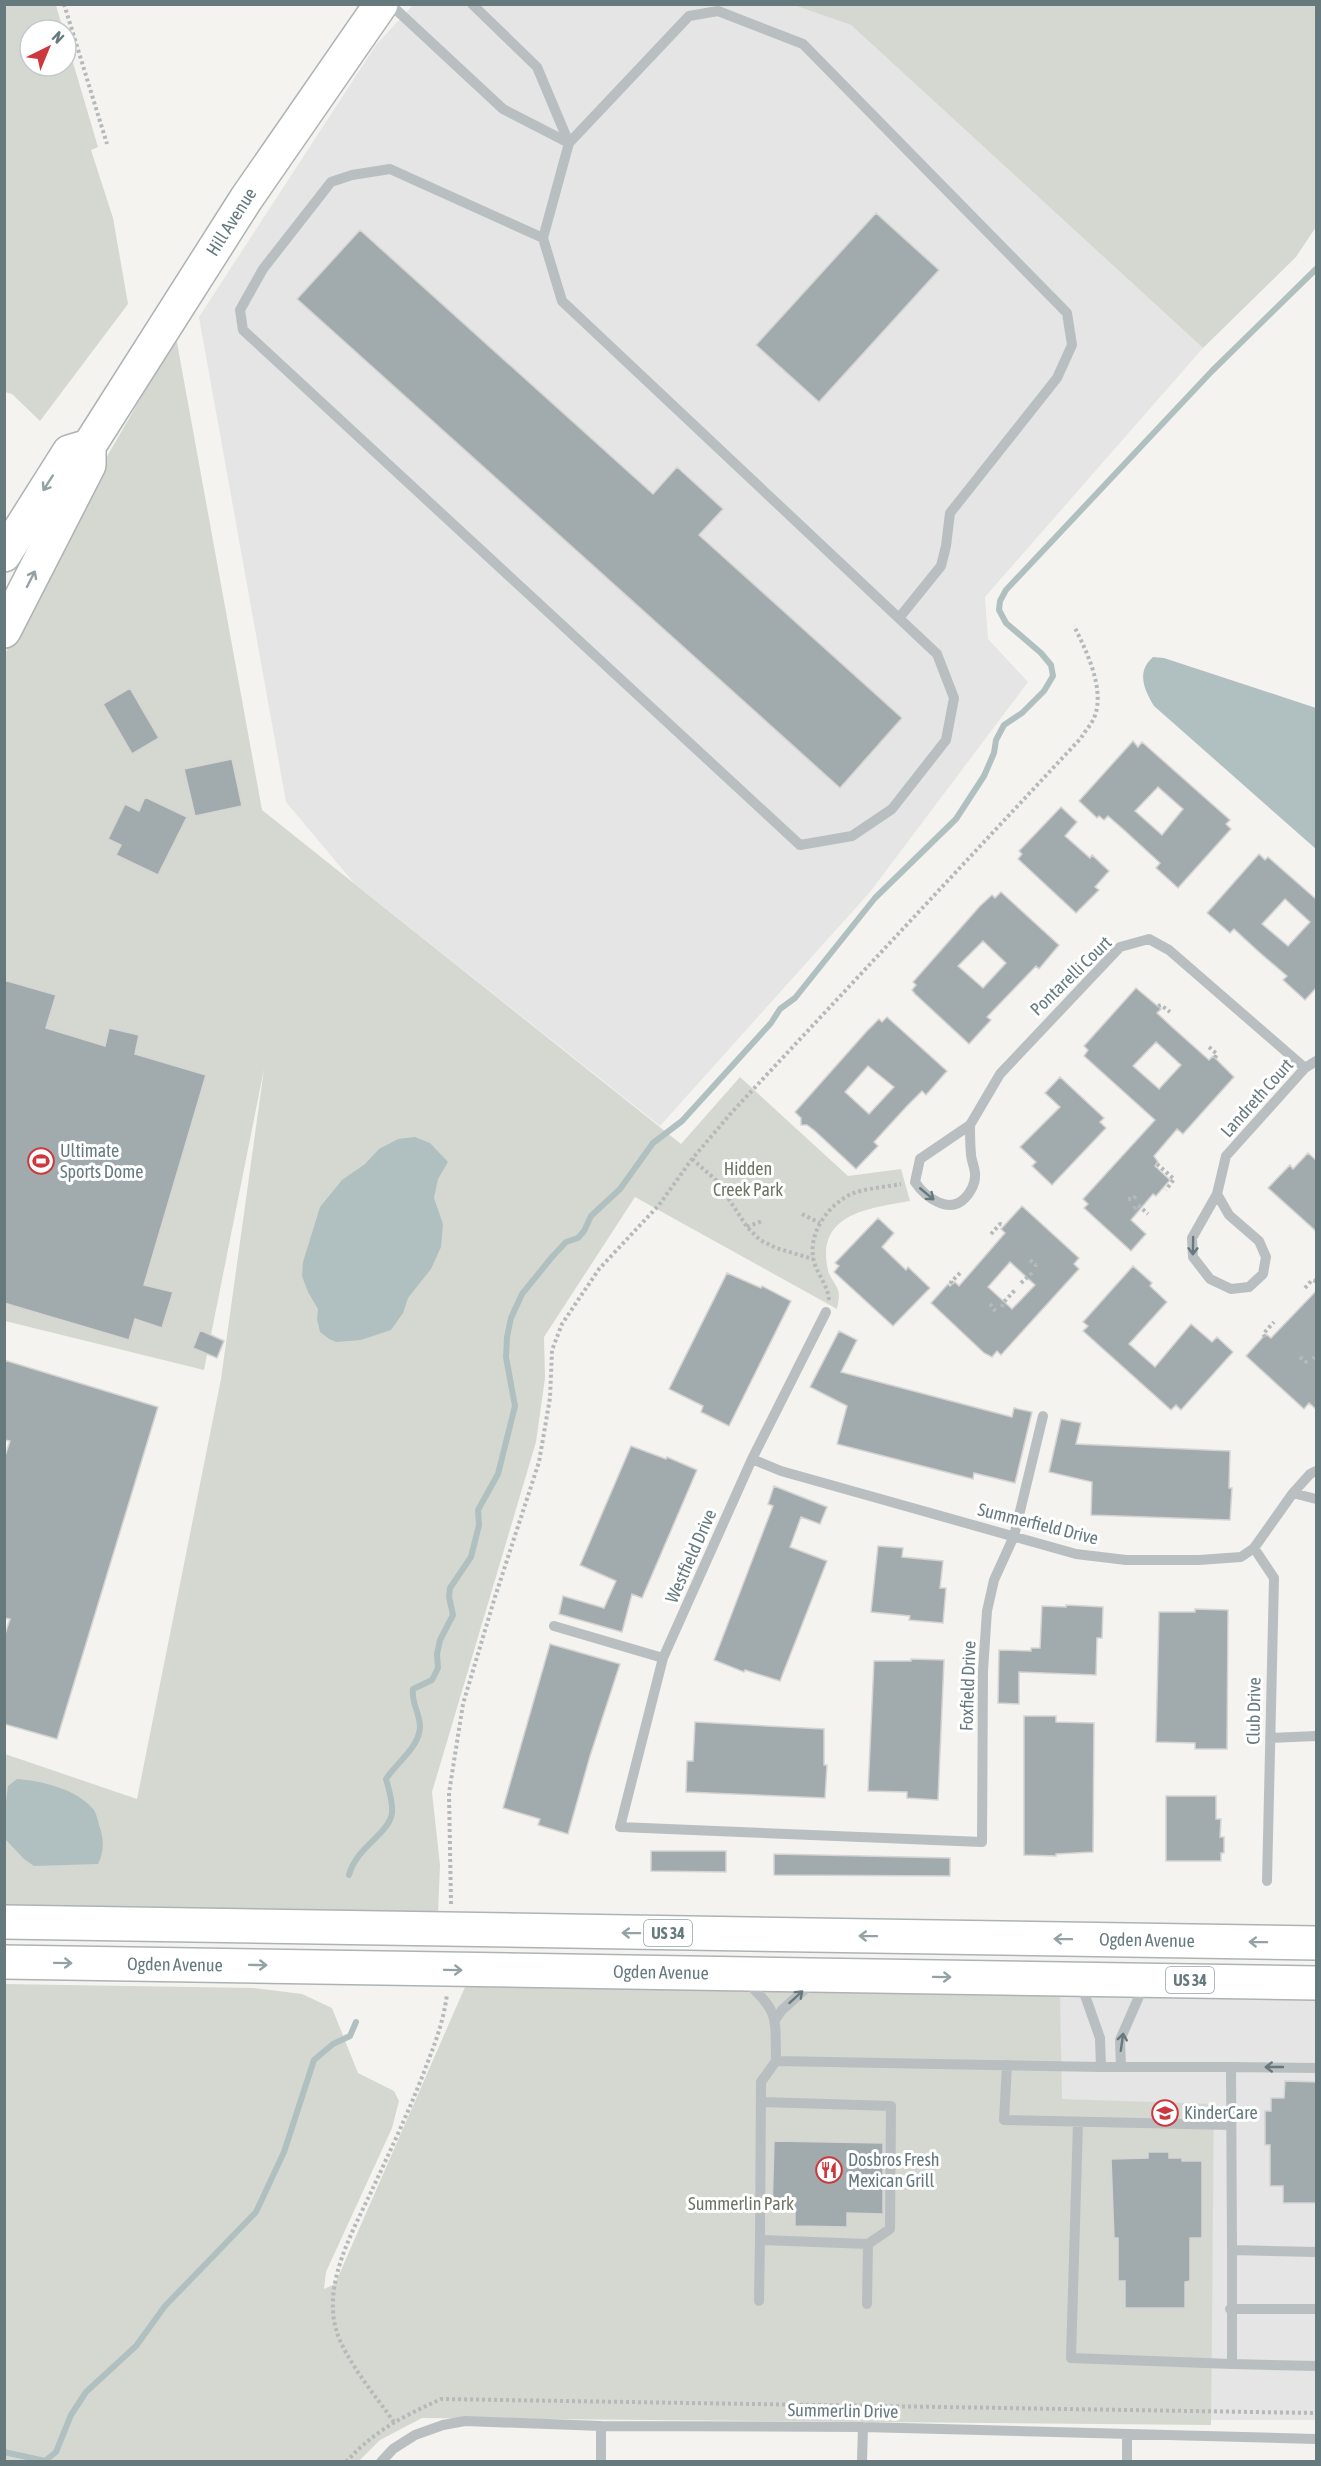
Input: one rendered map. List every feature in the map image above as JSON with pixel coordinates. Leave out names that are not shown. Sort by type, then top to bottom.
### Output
[{"type":"main road","name":"Hill Avenue","points":[[4,631],[89,465],[89,446],[246,199],[381,4]]},
{"type":"main road","name":"Hill Avenue","points":[[4,555],[69,452],[89,446]]},
{"type":"main road","name":"Ogden Avenue","points":[[4,1922],[1317,1943]]},
{"type":"main road","name":"Ogden Avenue","points":[[4,1962],[1317,1983]]},
{"type":"street","points":[[390,4],[503,109],[569,143]]},
{"type":"street","points":[[472,4],[537,67],[569,143]]},
{"type":"street","points":[[543,238],[390,169],[352,175],[332,182],[263,269],[240,310],[243,330],[800,845],[852,836],[892,810],[946,740],[954,698],[937,654],[562,301],[543,238],[569,143],[689,16],[718,11],[803,44],[1067,313],[1072,345],[1057,378],[950,513],[941,566],[899,618]]},
{"type":"street","name":"Pontarelli Court","points":[[970,1125],[971,1155],[975,1177],[971,1192],[959,1203],[951,1205],[937,1202],[923,1193],[915,1182],[920,1159],[970,1125],[999,1074],[1120,947],[1149,939],[1169,950],[1305,1068]]},
{"type":"street","name":"Landreth Court","points":[[1217,1194],[1229,1215],[1259,1241],[1266,1257],[1263,1274],[1249,1287],[1231,1289],[1210,1279],[1193,1257],[1192,1238],[1217,1194],[1226,1156],[1305,1068],[1317,1061]]},
{"type":"street","name":"Westfield Drive","points":[[620,1827],[663,1658],[752,1460],[826,1312]]},
{"type":"street","name":"Foxfield Drive","points":[[620,1827],[982,1842],[983,1671],[987,1611],[994,1580],[1014,1536],[1043,1416]]},
{"type":"street","name":"Summerfield Drive","points":[[752,1460],[771,1468],[1076,1554],[1126,1560],[1199,1560],[1241,1557],[1254,1548]]},
{"type":"street","points":[[1254,1548],[1293,1493],[1310,1474],[1317,1471]]},
{"type":"street","points":[[1293,1493],[1317,1499]]},
{"type":"street","name":"Club Drive","points":[[1254,1548],[1274,1578],[1267,1881]]},
{"type":"street","points":[[554,1626],[663,1658]]},
{"type":"street","points":[[1270,1738],[1317,1736]]},
{"type":"street","points":[[736,1974],[771,2007],[775,2020],[776,2061],[761,2082],[759,2301]]},
{"type":"street","points":[[775,2020],[782,2010],[820,1976]]},
{"type":"street","points":[[1079,1979],[1100,2038],[1101,2067]]},
{"type":"street","points":[[1121,2067],[1120,2040],[1146,1980]]},
{"type":"street","points":[[776,2061],[1317,2068]]},
{"type":"street","points":[[1007,2065],[1005,2120],[1231,2126]]},
{"type":"street","points":[[1231,2067],[1230,2309],[1232,2364]]},
{"type":"street","points":[[760,2240],[868,2244],[890,2229],[891,2106],[761,2102]]},
{"type":"street","points":[[1077,2122],[1071,2358],[1317,2366]]},
{"type":"street","points":[[867,2304],[868,2244]]},
{"type":"street","points":[[1232,2250],[1317,2252]]},
{"type":"street","points":[[1230,2309],[1317,2309]]},
{"type":"street","name":"Summerlin Drive","points":[[381,2462],[393,2449],[415,2435],[442,2425],[465,2421],[601,2426],[863,2427],[1317,2439]]},
{"type":"street","points":[[601,2426],[601,2462]]},
{"type":"street","points":[[862,2462],[863,2427]]},
{"type":"street","points":[[1127,2434],[1127,2462]]},
{"type":"path","points":[[64,4],[107,144]]},
{"type":"path","points":[[451,1908],[448,1793],[463,1704],[539,1462],[550,1398],[552,1350],[562,1324],[599,1269],[659,1205],[692,1159],[732,1112],[1081,738],[1095,716],[1097,691],[1089,657],[1074,626]]},
{"type":"path","points":[[1158,1006],[1161,1005],[1170,1012]]},
{"type":"path","points":[[1209,1047],[1217,1054],[1215,1058]]},
{"type":"path","points":[[692,1159],[717,1181],[747,1227],[760,1240],[776,1248],[813,1259]]},
{"type":"path","points":[[1157,1164],[1174,1179],[1166,1191]]},
{"type":"path","points":[[826,1312],[830,1297],[813,1259],[816,1234],[823,1217],[853,1193],[905,1184]]},
{"type":"path","points":[[1128,1199],[1133,1199],[1137,1195]]},
{"type":"path","points":[[1134,1209],[1138,1205],[1148,1214]]},
{"type":"path","points":[[802,1215],[820,1223]]},
{"type":"path","points":[[747,1227],[762,1221]]},
{"type":"path","points":[[991,1234],[1000,1224],[1002,1225]]},
{"type":"path","points":[[1030,1260],[1036,1265],[1039,1262]]},
{"type":"path","points":[[953,1283],[951,1282],[961,1272]]},
{"type":"path","points":[[1021,1283],[1033,1272]]},
{"type":"path","points":[[1305,1288],[1312,1280],[1317,1281]]},
{"type":"path","points":[[1002,1307],[1015,1290]]},
{"type":"path","points":[[990,1304],[996,1312]]},
{"type":"path","points":[[1265,1337],[1263,1334],[1274,1322]]},
{"type":"path","points":[[1316,1359],[1314,1357],[1317,1354]]},
{"type":"path","points":[[1300,1357],[1306,1362],[1305,1366]]},
{"type":"path","points":[[394,2422],[354,2365],[336,2331],[333,2308],[335,2284],[349,2240],[414,2098],[445,2017],[447,1990]]},
{"type":"path","points":[[346,2462],[365,2441],[394,2422],[441,2399],[1317,2413]]},
{"type":"shaded area","points":[[793,4],[851,25],[1203,348],[985,597],[988,639],[1028,682],[870,892],[660,1126],[354,883],[286,802],[199,317],[376,45],[413,5]]},
{"type":"shaded area","points":[[1153,657],[1164,658],[1316,708],[1316,849],[1154,706],[1143,681],[1145,669]]},
{"type":"shaded area","points":[[415,1137],[430,1143],[448,1162],[438,1179],[434,1198],[443,1224],[441,1247],[431,1269],[408,1298],[403,1313],[391,1330],[361,1340],[336,1342],[320,1332],[317,1319],[318,1309],[302,1276],[303,1262],[320,1207],[342,1180],[365,1164],[379,1149],[398,1139]]},
{"type":"shaded area","points":[[17,1779],[69,1791],[94,1810],[103,1842],[98,1864],[34,1866],[24,1859],[5,1839],[8,1786]]},
{"type":"shaded area","points":[[1060,1993],[1316,1995],[1316,2420],[1210,2420],[1214,2105],[1061,2099]]},
{"type":"green space","points":[[4,5],[56,5],[60,18],[18,18],[18,78],[78,78],[98,147],[91,150],[113,218],[128,304],[40,421],[12,394],[5,392]]},
{"type":"green space","points":[[794,5],[1316,5],[1316,227],[1296,257],[1203,348],[851,25]]},
{"type":"green space","name":"Hidden Creek Park","points":[[176,337],[262,810],[681,1144],[740,1077],[848,1176],[901,1169],[910,1201],[863,1211],[837,1225],[826,1251],[828,1270],[839,1292],[837,1309],[635,1197],[544,1337],[545,1378],[536,1442],[432,1792],[440,1865],[438,1915],[5,1905],[5,1754],[137,1799],[221,1379],[264,1069],[204,1370],[5,1321],[5,654],[98,472]]},
{"type":"green space","name":"Summerlin Park","points":[[5,1984],[254,1988],[302,1994],[332,2008],[358,2073],[394,2091],[399,2101],[392,2128],[326,2272],[324,2289],[335,2284],[465,1987],[734,1986],[1060,1993],[1062,2099],[1214,2104],[1211,2425],[422,2418],[380,2440],[359,2461],[5,2462]]},
{"type":"building","points":[[876,213],[939,270],[819,402],[756,345]]},
{"type":"building","points":[[360,230],[653,494],[677,467],[723,509],[699,535],[902,718],[840,788],[297,299]]},
{"type":"building","points":[[130,688],[159,738],[132,754],[103,704]]},
{"type":"building","points":[[1133,741],[1138,747],[1142,742],[1230,820],[1226,824],[1231,829],[1178,888],[1156,868],[1160,863],[1124,830],[1108,816],[1104,820],[1099,816],[1097,818],[1079,801]],"holes":[[[1158,787],[1183,809],[1162,835],[1135,811]]]},
{"type":"building","points":[[232,759],[242,806],[195,816],[184,769]]},
{"type":"building","points":[[145,797],[187,817],[158,875],[116,855],[121,845],[108,839],[125,804],[139,811]]},
{"type":"building","points":[[1061,807],[1077,822],[1065,836],[1090,858],[1092,855],[1109,871],[1095,887],[1099,890],[1076,913],[1018,859],[1022,854],[1019,851]]},
{"type":"building","points":[[1259,854],[1265,860],[1268,857],[1317,900],[1317,987],[1305,1000],[1283,980],[1287,976],[1234,929],[1230,933],[1207,913]],"holes":[[[1285,899],[1310,922],[1288,946],[1262,924]]]},
{"type":"building","points":[[1001,892],[1059,945],[1039,969],[1036,966],[987,1017],[991,1020],[969,1044],[915,994],[912,990],[916,985],[913,982],[980,906],[992,895],[995,898]],"holes":[[[983,941],[1006,963],[983,988],[958,966]]]},
{"type":"building","points":[[4,980],[56,995],[46,1028],[105,1046],[109,1028],[139,1035],[135,1054],[206,1075],[144,1285],[173,1292],[162,1328],[135,1319],[129,1340],[4,1303]]},
{"type":"building","points":[[1136,988],[1161,1009],[1157,1013],[1172,1027],[1209,1060],[1213,1056],[1234,1077],[1183,1134],[1177,1129],[1154,1156],[1158,1162],[1155,1166],[1170,1180],[1156,1196],[1153,1194],[1131,1220],[1146,1234],[1131,1251],[1084,1208],[1088,1204],[1083,1199],[1155,1120],[1084,1056],[1088,1050],[1084,1046]],"holes":[[[1156,1042],[1181,1065],[1159,1089],[1133,1066]]]},
{"type":"building","points":[[887,1017],[947,1071],[926,1095],[922,1091],[907,1106],[874,1142],[878,1146],[856,1169],[815,1131],[807,1125],[801,1125],[801,1118],[795,1112],[867,1031],[879,1019],[882,1022]],"holes":[[[868,1066],[894,1087],[869,1114],[845,1092]]]},
{"type":"building","points":[[1060,1077],[1104,1118],[1100,1122],[1106,1128],[1052,1185],[1032,1166],[1036,1162],[1020,1147],[1060,1107],[1045,1093]]},
{"type":"building","points":[[1308,1153],[1317,1161],[1317,1232],[1268,1188],[1290,1165],[1293,1169]]},
{"type":"building","points":[[1022,1206],[1079,1258],[1074,1264],[1079,1269],[1001,1355],[997,1351],[992,1357],[984,1353],[931,1303],[948,1284],[950,1286],[955,1282],[959,1286],[1005,1233],[1001,1229]],"holes":[[[1010,1262],[1035,1285],[1012,1309],[988,1287]]]},
{"type":"building","points":[[878,1218],[894,1233],[882,1247],[906,1270],[908,1267],[930,1288],[893,1326],[834,1272],[839,1266],[835,1263]]},
{"type":"building","points":[[1133,1266],[1152,1283],[1150,1286],[1167,1302],[1129,1344],[1155,1367],[1191,1324],[1212,1342],[1217,1337],[1233,1352],[1181,1410],[1176,1405],[1171,1410],[1083,1331],[1088,1326],[1083,1322]]},
{"type":"building","points":[[727,1273],[761,1288],[762,1286],[791,1301],[729,1426],[701,1412],[703,1406],[669,1389]]},
{"type":"building","points":[[1317,1290],[1317,1410],[1309,1403],[1304,1409],[1246,1356],[1263,1337],[1267,1335],[1271,1338]]},
{"type":"building","points":[[200,1330],[224,1341],[217,1358],[193,1348]]},
{"type":"building","points":[[839,1331],[857,1340],[841,1372],[1012,1417],[1014,1408],[1032,1412],[1015,1483],[974,1473],[973,1479],[837,1444],[847,1406],[810,1387]]},
{"type":"building","points":[[4,1360],[158,1407],[57,1739],[4,1724],[4,1637],[10,1619],[4,1618],[4,1459],[10,1441],[4,1440]]},
{"type":"building","points":[[1061,1419],[1081,1423],[1076,1444],[1230,1451],[1229,1488],[1232,1488],[1230,1520],[1091,1515],[1092,1482],[1049,1472]]},
{"type":"building","points":[[631,1446],[666,1459],[667,1457],[697,1470],[642,1598],[632,1594],[622,1632],[559,1614],[563,1596],[604,1608],[616,1581],[580,1565]]},
{"type":"building","points":[[774,1486],[827,1507],[820,1524],[801,1517],[790,1547],[827,1561],[780,1681],[745,1670],[744,1672],[714,1660],[773,1506],[768,1504]]},
{"type":"building","points":[[878,1546],[903,1548],[902,1557],[943,1561],[940,1588],[946,1588],[943,1623],[909,1620],[910,1616],[871,1612]]},
{"type":"building","points":[[1066,1605],[1103,1607],[1102,1638],[1097,1638],[1096,1675],[1019,1672],[1019,1704],[998,1703],[999,1650],[1031,1651],[1031,1648],[1040,1648],[1042,1606],[1066,1607]]},
{"type":"building","points":[[1195,1609],[1228,1610],[1227,1749],[1195,1749],[1195,1743],[1156,1742],[1159,1612],[1195,1612]]},
{"type":"building","points":[[550,1644],[620,1664],[568,1834],[538,1825],[540,1819],[503,1808]]},
{"type":"building","points":[[911,1659],[944,1660],[938,1800],[907,1798],[907,1792],[868,1791],[874,1661],[911,1661]]},
{"type":"building","points":[[1024,1716],[1056,1716],[1056,1722],[1094,1723],[1093,1852],[1056,1854],[1056,1856],[1024,1855]]},
{"type":"building","points":[[695,1722],[824,1729],[824,1765],[827,1765],[825,1798],[686,1792],[687,1761],[693,1761]]},
{"type":"building","points":[[1166,1796],[1216,1796],[1216,1819],[1221,1819],[1220,1837],[1224,1837],[1224,1853],[1221,1853],[1221,1861],[1166,1861]]},
{"type":"building","points":[[651,1851],[726,1851],[726,1872],[651,1871]]},
{"type":"building","points":[[774,1854],[950,1858],[950,1876],[774,1875]]},
{"type":"building","points":[[1285,2081],[1317,2082],[1317,2203],[1283,2203],[1283,2186],[1270,2186],[1270,2145],[1265,2145],[1265,2111],[1271,2111],[1271,2098],[1284,2098]]},
{"type":"building","points":[[774,2141],[883,2143],[883,2214],[847,2213],[847,2227],[795,2226],[795,2211],[772,2211]]},
{"type":"building","points":[[1148,2152],[1169,2152],[1169,2158],[1182,2158],[1182,2161],[1202,2161],[1202,2238],[1190,2238],[1190,2281],[1185,2282],[1185,2308],[1125,2308],[1125,2281],[1118,2281],[1118,2238],[1114,2238],[1111,2159],[1148,2158]]},
{"type":"waterway","points":[[349,1875],[358,1856],[390,1821],[392,1804],[386,1779],[416,1742],[419,1735],[420,1722],[413,1699],[413,1689],[432,1680],[438,1668],[437,1654],[440,1640],[453,1615],[449,1597],[450,1588],[471,1557],[479,1525],[478,1510],[498,1474],[515,1406],[506,1357],[507,1337],[511,1318],[522,1294],[566,1242],[578,1238],[591,1216],[620,1189],[653,1143],[682,1121],[771,1023],[780,1009],[795,998],[875,898],[956,819],[984,776],[994,753],[996,740],[1004,725],[1022,713],[1044,691],[1053,676],[1051,665],[1041,653],[1006,623],[999,610],[1000,601],[1006,590],[1212,371],[1316,269]]},
{"type":"waterway","points":[[4,2452],[45,2461],[56,2452],[71,2415],[86,2392],[136,2346],[165,2306],[256,2212],[284,2152],[314,2060],[333,2044],[350,2036],[356,2022]]},
{"type":"place","name":"Ultimate Sports Dome","points":[[41,1161]]},
{"type":"place","name":"KinderCare","points":[[1165,2113]]},
{"type":"place","name":"Dosbros Fresh Mexican Grill","points":[[829,2170]]}]
